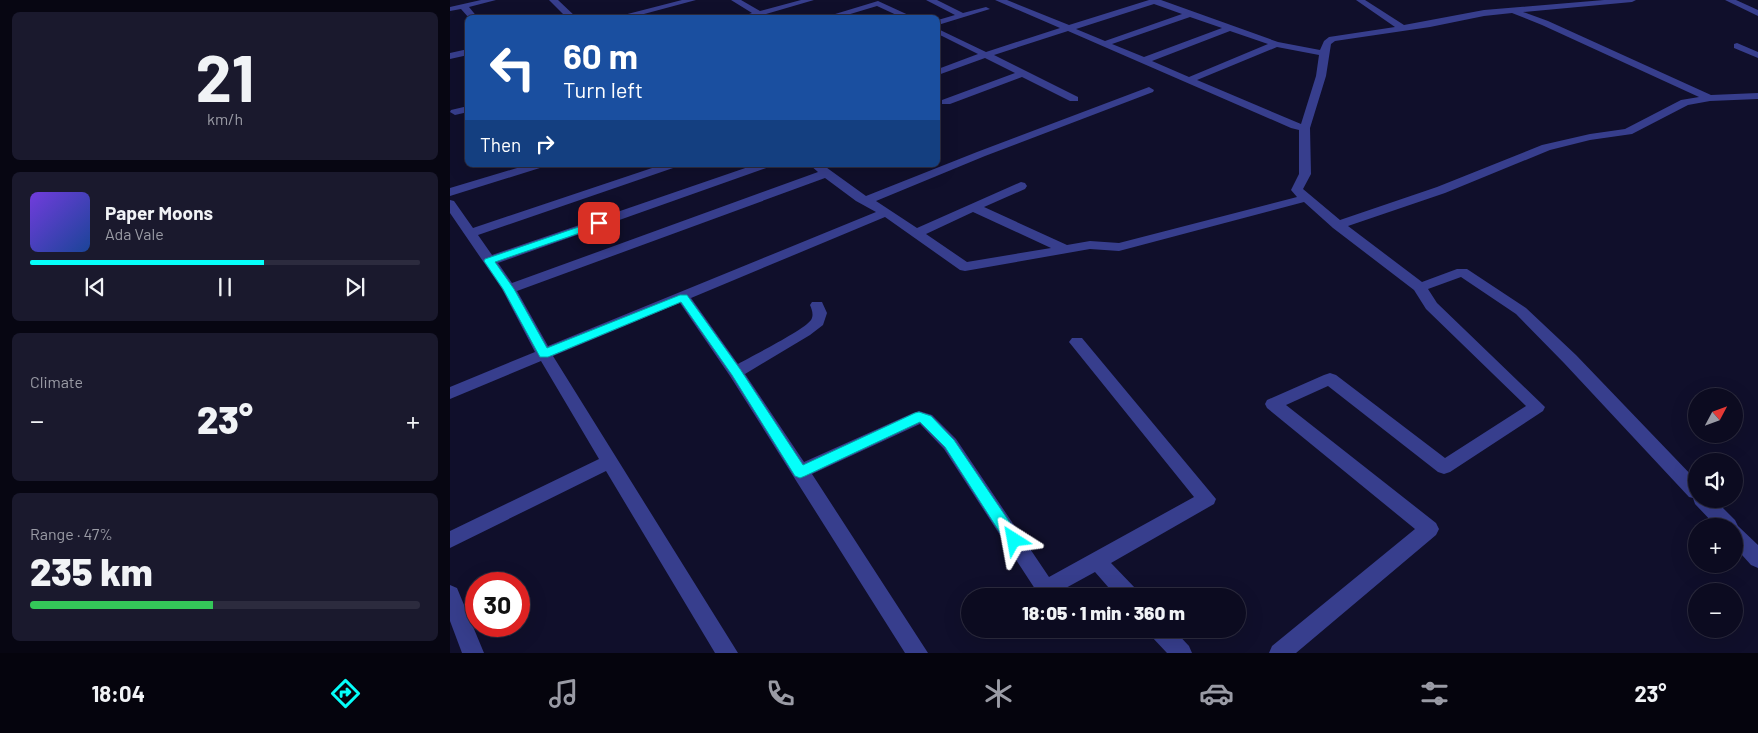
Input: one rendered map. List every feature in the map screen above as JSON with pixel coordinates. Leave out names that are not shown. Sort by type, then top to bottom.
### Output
[{"type":"street","points":[[450,9],[492,0]]},
{"type":"street","points":[[553,0],[570,15]]},
{"type":"street","points":[[735,0],[762,15],[810,0]]},
{"type":"street","points":[[836,15],[889,0]]},
{"type":"street","points":[[930,0],[962,15]]},
{"type":"street","points":[[999,0],[1295,126],[1305,128]]},
{"type":"street","points":[[940,71],[1155,0],[1276,44],[1324,53]]},
{"type":"street","points":[[1360,0],[1401,27]]},
{"type":"street","points":[[1280,653],[1428,528],[1273,404],[1330,379],[1444,467],[1537,407],[1432,306],[1420,287],[1338,225],[1298,190],[1298,186],[1305,174],[1305,128],[1321,76],[1327,43],[1332,39],[1430,24],[1484,13],[1632,0]]},
{"type":"street","points":[[1729,0],[1758,13]]},
{"type":"street","points":[[626,15],[686,1]]},
{"type":"street","points":[[878,3],[904,15]]},
{"type":"street","points":[[463,6],[471,15]]},
{"type":"street","points":[[940,21],[986,9]]},
{"type":"street","points":[[1512,10],[1710,98]]},
{"type":"street","points":[[1104,44],[1190,14]]},
{"type":"street","points":[[1144,61],[1230,28]]},
{"type":"street","points":[[940,32],[1074,99]]},
{"type":"street","points":[[1190,80],[1276,44]]},
{"type":"street","points":[[1737,46],[1758,54]]},
{"type":"street","points":[[450,56],[465,53]]},
{"type":"street","points":[[946,102],[1024,73]]},
{"type":"street","points":[[866,201],[981,154],[1150,90]]},
{"type":"street","points":[[1338,225],[1441,190],[1546,147],[1628,132],[1685,102],[1710,98],[1758,96]]},
{"type":"street","points":[[455,112],[465,110]]},
{"type":"street","points":[[450,192],[532,167]]},
{"type":"street","points":[[470,232],[666,167]]},
{"type":"street","points":[[489,261],[759,167]]},
{"type":"street","points":[[508,289],[821,169],[965,267],[1090,244],[1118,247],[1306,198]]},
{"type":"street","points":[[916,232],[1021,186]]},
{"type":"street","points":[[450,204],[508,289],[544,354],[726,653]]},
{"type":"street","points":[[973,207],[1065,249]]},
{"type":"street","points":[[450,393],[886,212]]},
{"type":"street","points":[[1420,287],[1462,272],[1521,311],[1570,359],[1688,484]]},
{"type":"street","points":[[683,297],[736,372],[917,653]]},
{"type":"street","points":[[736,372],[805,332],[818,322],[820,312],[817,304]]},
{"type":"street","points":[[800,472],[919,417],[926,419],[950,444],[1046,588],[1207,499],[1077,342]]},
{"type":"street","points":[[450,540],[609,462]]},
{"type":"street","points":[[1711,508],[1720,518]]},
{"type":"street","points":[[1743,543],[1758,559]]},
{"type":"street","points":[[1097,561],[1122,588]]},
{"type":"street","points":[[450,594],[472,653]]},
{"type":"street","points":[[1167,638],[1181,653]]},
{"type":"route","points":[[599,223],[489,261],[508,289],[544,354],[683,297],[736,372],[800,472],[913,418],[926,419],[950,444],[1014,540]]}]
